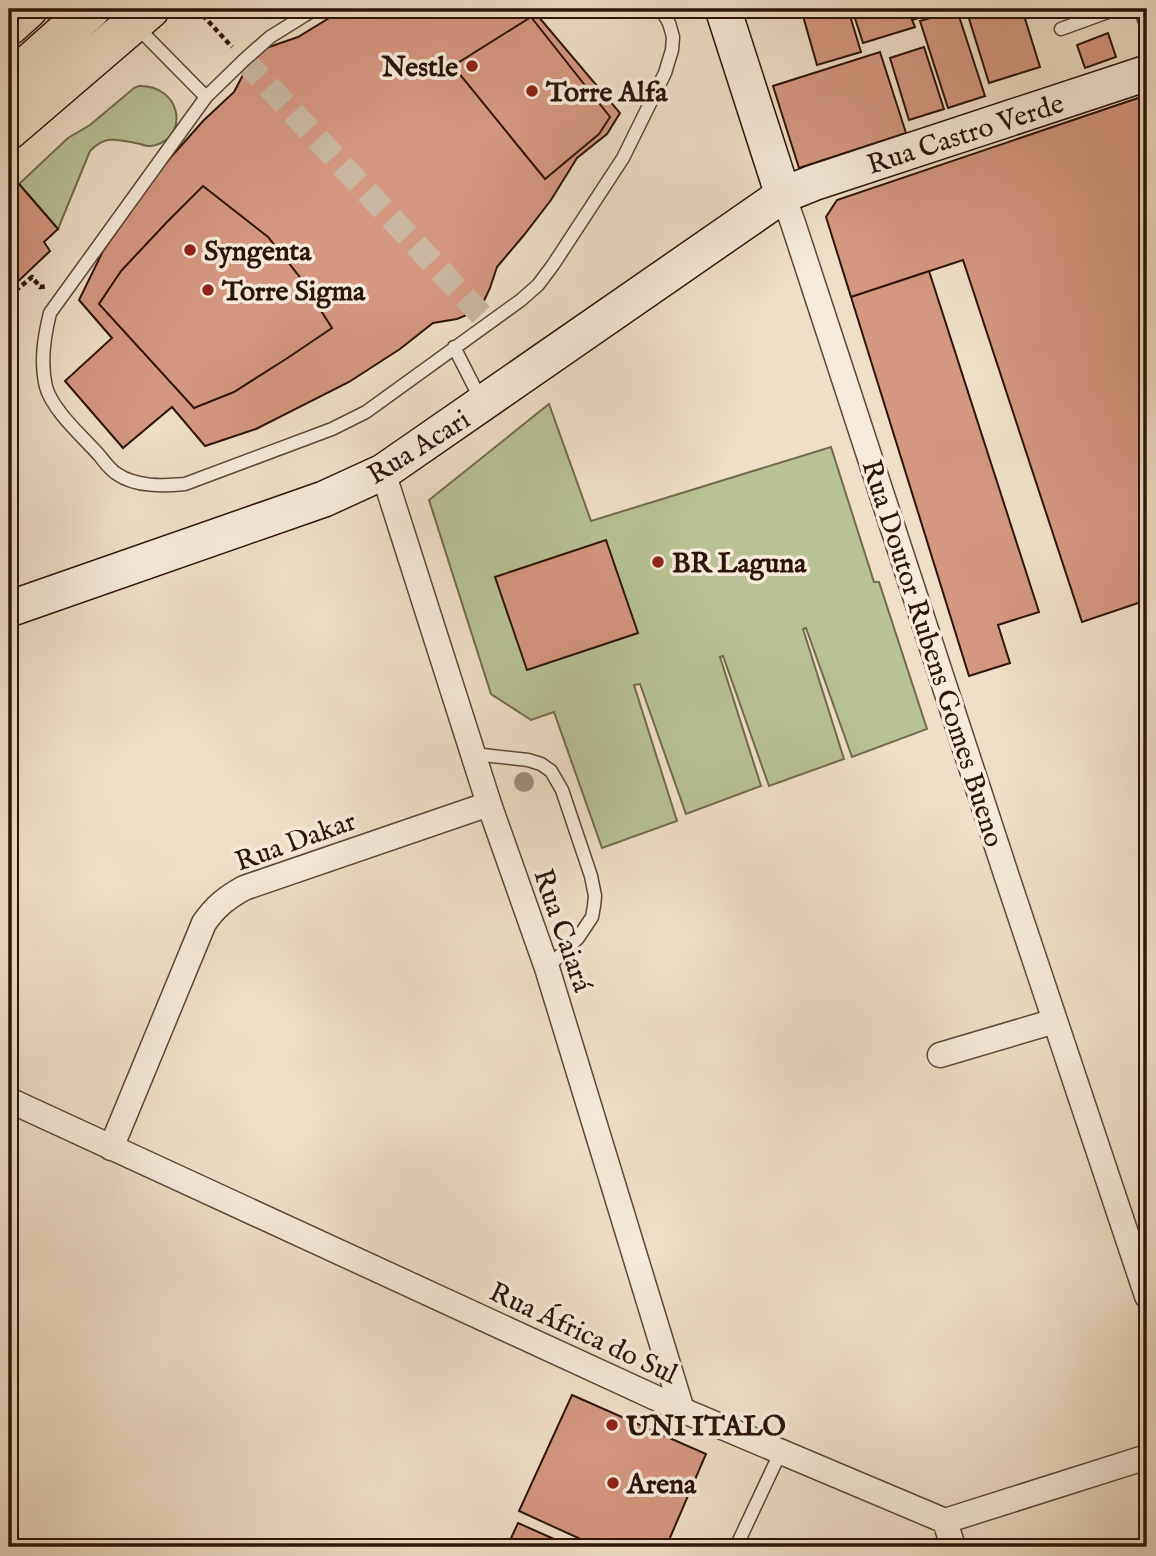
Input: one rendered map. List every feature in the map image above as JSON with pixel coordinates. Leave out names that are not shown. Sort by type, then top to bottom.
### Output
[{"type":"highway","points":[[9,26],[28,9]]},
{"type":"highway","points":[[9,82],[91,9]]},
{"type":"highway","points":[[9,130],[141,16]]},
{"type":"street","name":"Rua Doutor Rubens Gomes Bueno","points":[[723,9],[1147,1296]]},
{"type":"street","name":"Rua Castro Verde","points":[[783,195],[1147,74]]},
{"type":"street","name":"Rua Acari","points":[[9,609],[324,499],[383,472],[783,195]]},
{"type":"street","name":"Rua Caiará","points":[[383,472],[489,804],[547,968],[682,1410]]},
{"type":"street","name":"Rua Dakar","points":[[111,1148],[204,923],[213,909],[225,898],[244,888],[489,804]]},
{"type":"street","points":[[940,1055],[1055,1021]]},
{"type":"street","name":"Rua África do Sul","points":[[9,1100],[682,1410],[945,1521]]},
{"type":"street","points":[[953,1547],[945,1521],[1147,1457]]},
{"type":"lane","points":[[314,9],[270,37],[206,97],[50,313],[44,338],[43,363],[47,389],[60,412],[116,474],[135,482],[162,486],[185,484],[332,429],[366,412],[538,285],[565,248],[622,158],[669,63],[673,37],[661,9]]},
{"type":"lane","points":[[1061,29],[1116,9]]},
{"type":"lane","points":[[1140,9],[1147,27]]},
{"type":"lane","points":[[141,16],[206,97]]},
{"type":"lane","points":[[454,348],[483,404]]},
{"type":"lane","points":[[474,754],[541,764],[551,771],[562,790],[591,876],[595,896],[592,917],[578,938],[547,968]]},
{"type":"lane","points":[[736,1547],[781,1451]]},
{"type":"path","points":[[197,9],[244,60]]},
{"type":"path","points":[[9,296],[32,277],[40,287],[70,284]]},
{"type":"green space","points":[[139,86],[164,93],[171,101],[176,111],[173,131],[167,139],[154,146],[107,140],[90,151],[58,229],[19,184],[68,138],[90,125]]},
{"type":"green space","name":"BR Laguna","points":[[549,404],[591,521],[831,447],[874,582],[879,582],[927,729],[852,757],[806,628],[803,629],[844,759],[769,786],[723,656],[720,657],[761,786],[686,814],[640,684],[634,685],[677,821],[602,848],[554,712],[531,720],[491,694],[429,500]]},
{"type":"building","points":[[344,9],[532,9],[620,113],[607,134],[577,158],[551,200],[497,267],[482,305],[472,313],[433,323],[400,349],[349,382],[256,429],[205,446],[172,407],[123,448],[65,381],[112,338],[79,300],[103,251],[163,166],[203,121],[234,92],[245,71],[263,49],[298,37]]},
{"type":"building","points":[[801,9],[848,9],[861,52],[817,65]]},
{"type":"building","points":[[852,9],[948,9],[912,20],[915,27],[863,43]]},
{"type":"building","points":[[966,9],[1022,9],[1040,67],[989,83]]},
{"type":"building","points":[[957,10],[985,96],[948,108],[920,21]]},
{"type":"building","name":"Torre Alfa","points":[[531,17],[610,117],[599,134],[545,179],[453,66]]},
{"type":"building","points":[[1108,33],[1116,57],[1085,68],[1077,45]]},
{"type":"building","points":[[924,47],[944,109],[909,120],[890,58]]},
{"type":"building","points":[[880,52],[906,133],[799,168],[773,86]]},
{"type":"building","points":[[1147,95],[1147,600],[1082,622],[963,260],[851,297],[826,217],[837,200]]},
{"type":"building","points":[[19,184],[58,229],[44,242],[50,251],[9,290],[9,192]]},
{"type":"building","name":"Torre Sigma","points":[[203,186],[268,237],[299,276],[332,328],[234,392],[194,408],[99,304],[121,271]]},
{"type":"building","points":[[929,271],[1039,612],[998,625],[1010,663],[969,676],[851,297]]},
{"type":"building","points":[[606,540],[638,633],[527,670],[495,577]]},
{"type":"building","name":"Arena","points":[[572,1395],[706,1454],[666,1547],[598,1547],[519,1511]]},
{"type":"building","points":[[518,1523],[572,1547],[507,1547]]},
{"type":"tunnel","points":[[244,60],[489,323]]},
{"type":"place","name":"Nestle","points":[[472,66]]},
{"type":"place","name":"Torre Alfa","points":[[532,91]]},
{"type":"place","name":"Syngenta","points":[[190,250]]},
{"type":"place","name":"Torre Sigma","points":[[208,290]]},
{"type":"place","name":"BR Laguna","points":[[658,562]]},
{"type":"place","name":"UNI ITALO","points":[[612,1425]]},
{"type":"place","name":"Arena","points":[[613,1483]]}]
